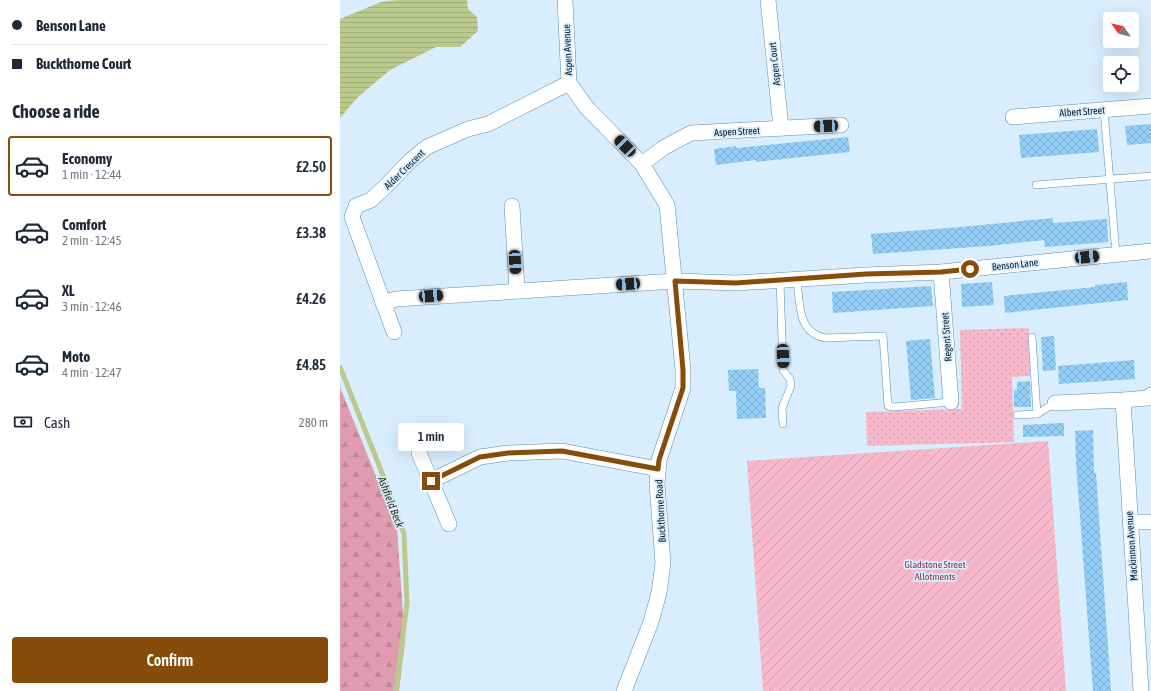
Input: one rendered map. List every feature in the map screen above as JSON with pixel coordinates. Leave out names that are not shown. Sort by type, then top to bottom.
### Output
[{"type":"street","name":"Aspen Avenue","points":[[565,0],[569,82],[587,108],[642,164],[667,205],[675,281]]},
{"type":"street","name":"Aspen Court","points":[[768,0],[781,128]]},
{"type":"street","name":"Alder Crescent","points":[[394,332],[352,217],[356,206],[371,200],[410,160],[427,147],[468,130],[488,124],[569,82]]},
{"type":"street","name":"Albert Street","points":[[1013,117],[1151,106]]},
{"type":"street","name":"Aspen Street","points":[[642,164],[663,148],[691,133],[841,125]]},
{"type":"street","points":[[512,206],[517,291]]},
{"type":"street","name":"Benson Lane","points":[[675,281],[736,283],[798,280],[866,274],[941,272],[1151,251]]},
{"type":"street","name":"Regent Street","points":[[941,272],[951,402]]},
{"type":"street","points":[[383,303],[396,298],[675,281]]},
{"type":"street","name":"Buckthorne Road","points":[[624,691],[651,622],[659,593],[663,563],[657,484],[659,460],[683,388],[683,370],[675,281]]},
{"type":"street","points":[[1055,403],[1148,398],[1151,395]]},
{"type":"street","name":"Mackinnon Avenue","points":[[1123,400],[1141,691]]},
{"type":"street","points":[[431,481],[480,457],[508,453],[562,451],[658,469]]},
{"type":"street","points":[[419,453],[449,524]]},
{"type":"street","points":[[1130,522],[1151,522]]},
{"type":"lane","points":[[1104,110],[1116,254]]},
{"type":"lane","points":[[1036,186],[1151,176]]},
{"type":"lane","points":[[798,280],[803,321],[808,330],[816,336],[825,338],[883,336],[888,406],[894,407],[951,402]]},
{"type":"lane","points":[[780,281],[783,370],[790,379],[791,386],[782,408],[783,424]]},
{"type":"lane","points":[[1032,337],[1037,414]]},
{"type":"lane","points":[[1017,415],[1037,414],[1055,403]]},
{"type":"green space","points":[[1029,328],[1030,376],[1012,377],[1014,442],[867,446],[866,412],[962,409],[960,330]]},
{"type":"green space","points":[[340,387],[397,528],[405,642],[399,691],[340,691]]},
{"type":"green space","name":"Gladstone Street Allotments","points":[[1048,441],[1066,691],[763,691],[747,461]]},
{"type":"shaded area","points":[[397,0],[467,0],[468,9],[477,17],[478,31],[460,47],[436,47],[390,70],[358,97],[340,118],[340,19],[381,2]]},
{"type":"building","points":[[1151,124],[1151,143],[1127,145],[1125,126]]},
{"type":"building","points":[[1097,129],[1099,152],[1021,158],[1019,135]]},
{"type":"building","points":[[848,137],[850,152],[716,165],[714,149]]},
{"type":"building","points":[[1053,218],[1053,223],[1107,219],[1108,242],[1045,247],[1044,240],[989,246],[873,254],[871,234]]},
{"type":"building","points":[[992,282],[994,305],[962,307],[961,284]]},
{"type":"building","points":[[1127,282],[1128,300],[1005,313],[1004,296],[1095,287],[1095,285]]},
{"type":"building","points":[[931,286],[933,306],[833,313],[832,292]]},
{"type":"building","points":[[1054,336],[1056,370],[1043,371],[1041,337]]},
{"type":"building","points":[[930,339],[935,398],[911,400],[906,341]]},
{"type":"building","points":[[1134,360],[1135,379],[1059,384],[1058,366]]},
{"type":"building","points":[[758,369],[759,388],[765,388],[766,418],[737,419],[736,391],[729,391],[728,370]]},
{"type":"building","points":[[1030,381],[1031,407],[1014,407],[1014,390],[1017,390],[1017,382]]},
{"type":"building","points":[[1064,423],[1064,436],[1023,437],[1023,425]]},
{"type":"building","points":[[1093,430],[1094,473],[1096,473],[1111,691],[1093,691],[1076,463],[1075,431]]},
{"type":"waterway","name":"Ashfield Beck","points":[[340,367],[384,478],[404,534],[407,603],[396,691]]},
{"type":"route","points":[[431,481],[480,457],[508,453],[562,451],[658,469],[659,460],[683,388],[683,370],[675,281],[736,283],[798,280],[866,274],[941,272],[970,269]]}]
